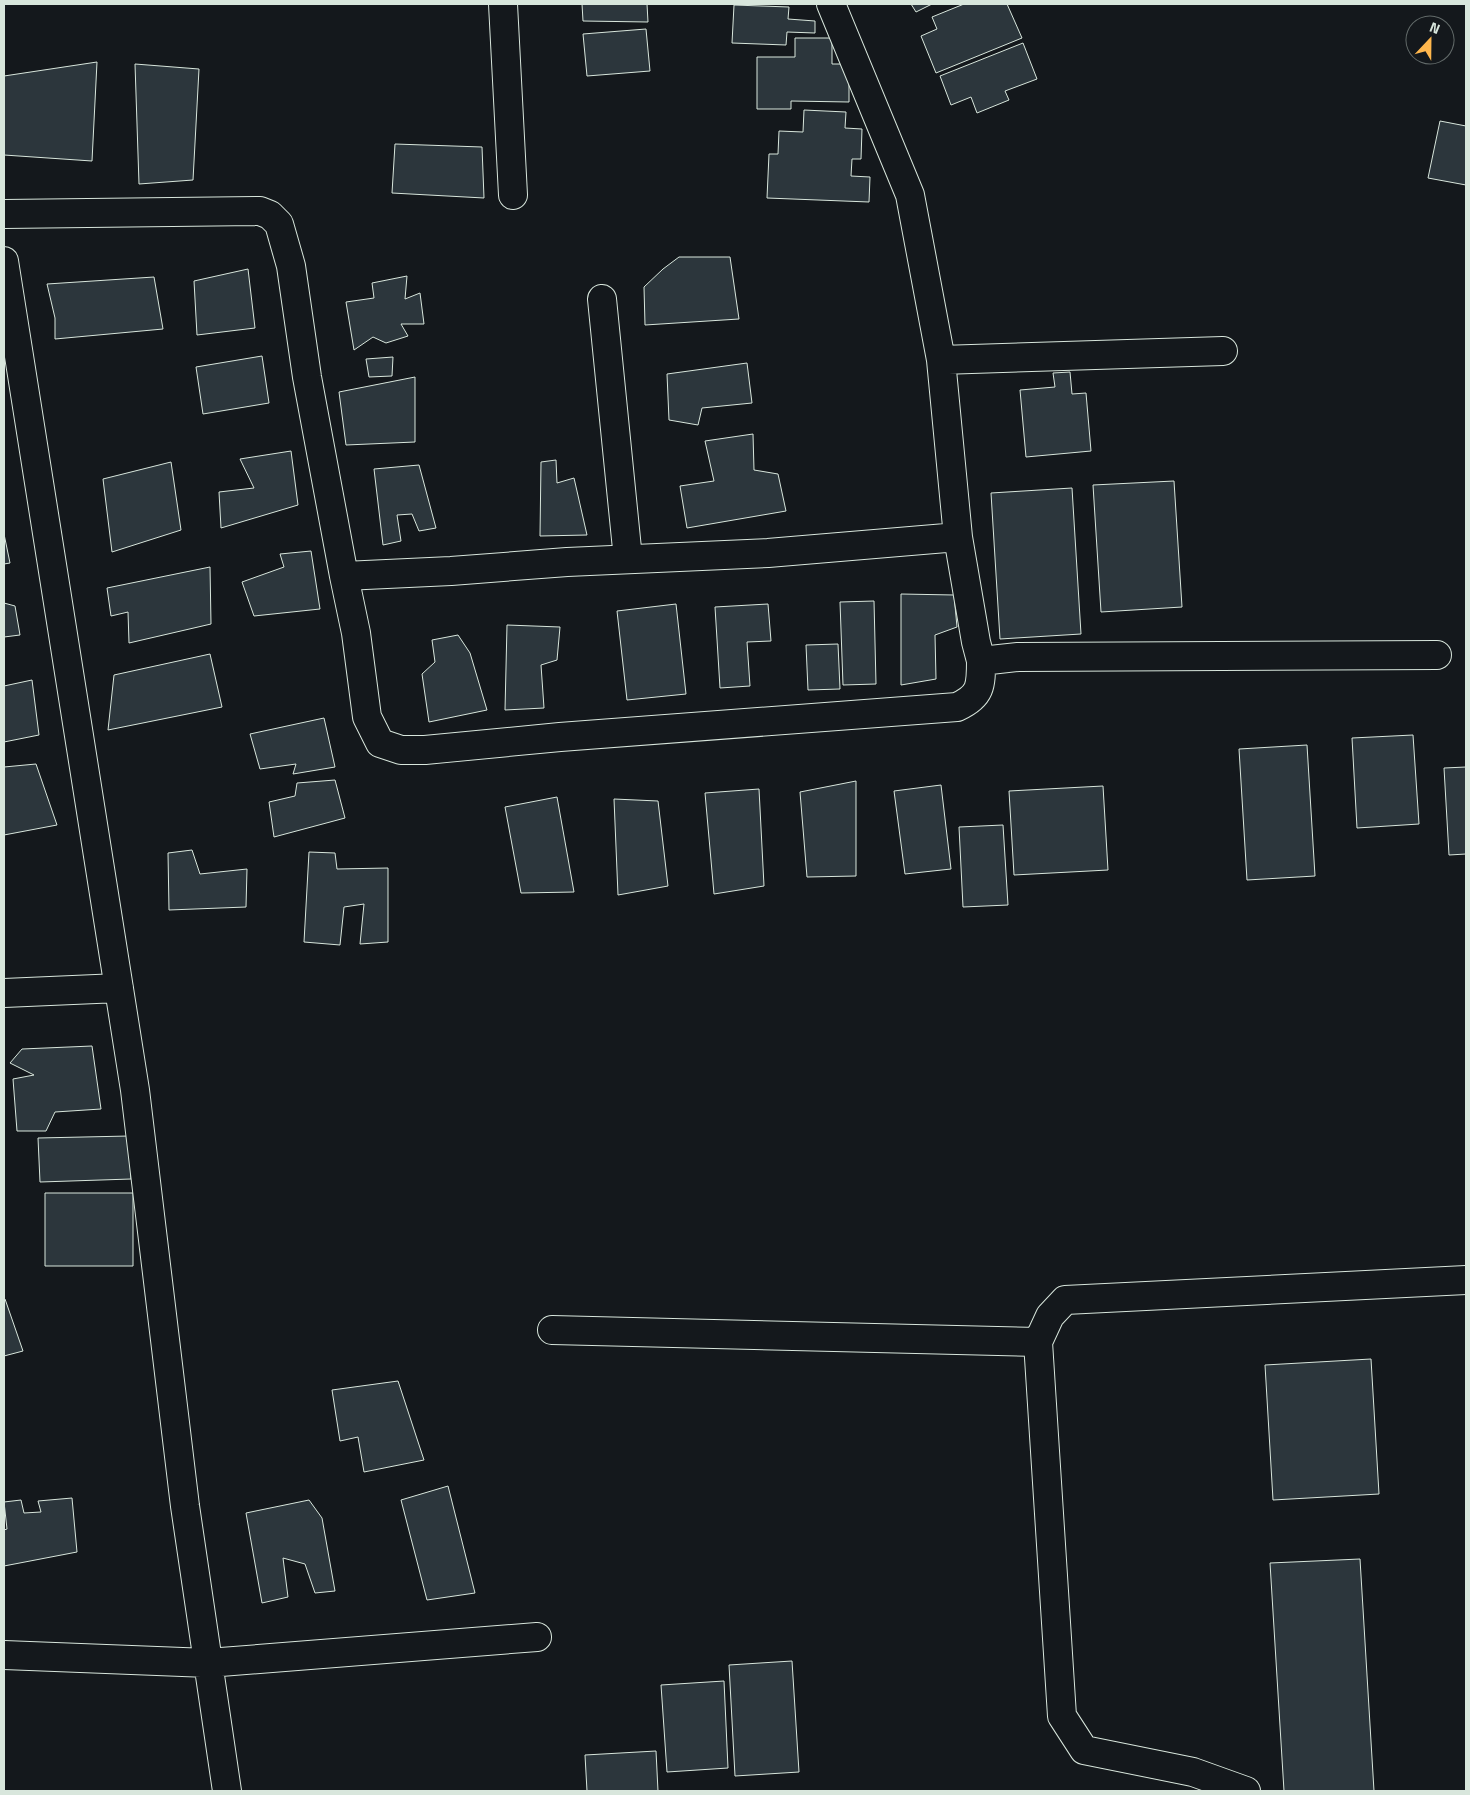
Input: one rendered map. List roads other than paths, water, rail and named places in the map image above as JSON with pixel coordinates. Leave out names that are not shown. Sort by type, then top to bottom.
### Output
[{"type":"street","points":[[503,4],[514,196]]},
{"type":"street","points":[[4,214],[260,212],[270,215],[279,224],[292,266],[309,386],[356,633],[367,717],[380,743],[401,750],[425,750],[560,737],[958,707],[971,701],[981,686],[981,661],[958,537],[941,360],[910,195],[831,4]]},
{"type":"street","points":[[4,261],[135,1090],[185,1506],[227,1791]]},
{"type":"street","points":[[602,299],[628,559]]},
{"type":"street","points":[[941,360],[1223,351]]},
{"type":"street","points":[[344,576],[628,559],[768,553],[958,537]]},
{"type":"street","points":[[981,661],[1018,657],[1437,655]]},
{"type":"street","points":[[4,993],[119,988]]},
{"type":"street","points":[[1246,1791],[1193,1772],[1084,1750],[1062,1716],[1038,1342],[1050,1316],[1065,1300],[1466,1280]]},
{"type":"street","points":[[552,1330],[1038,1342]]},
{"type":"street","points":[[4,1655],[208,1663],[538,1637]]}]
